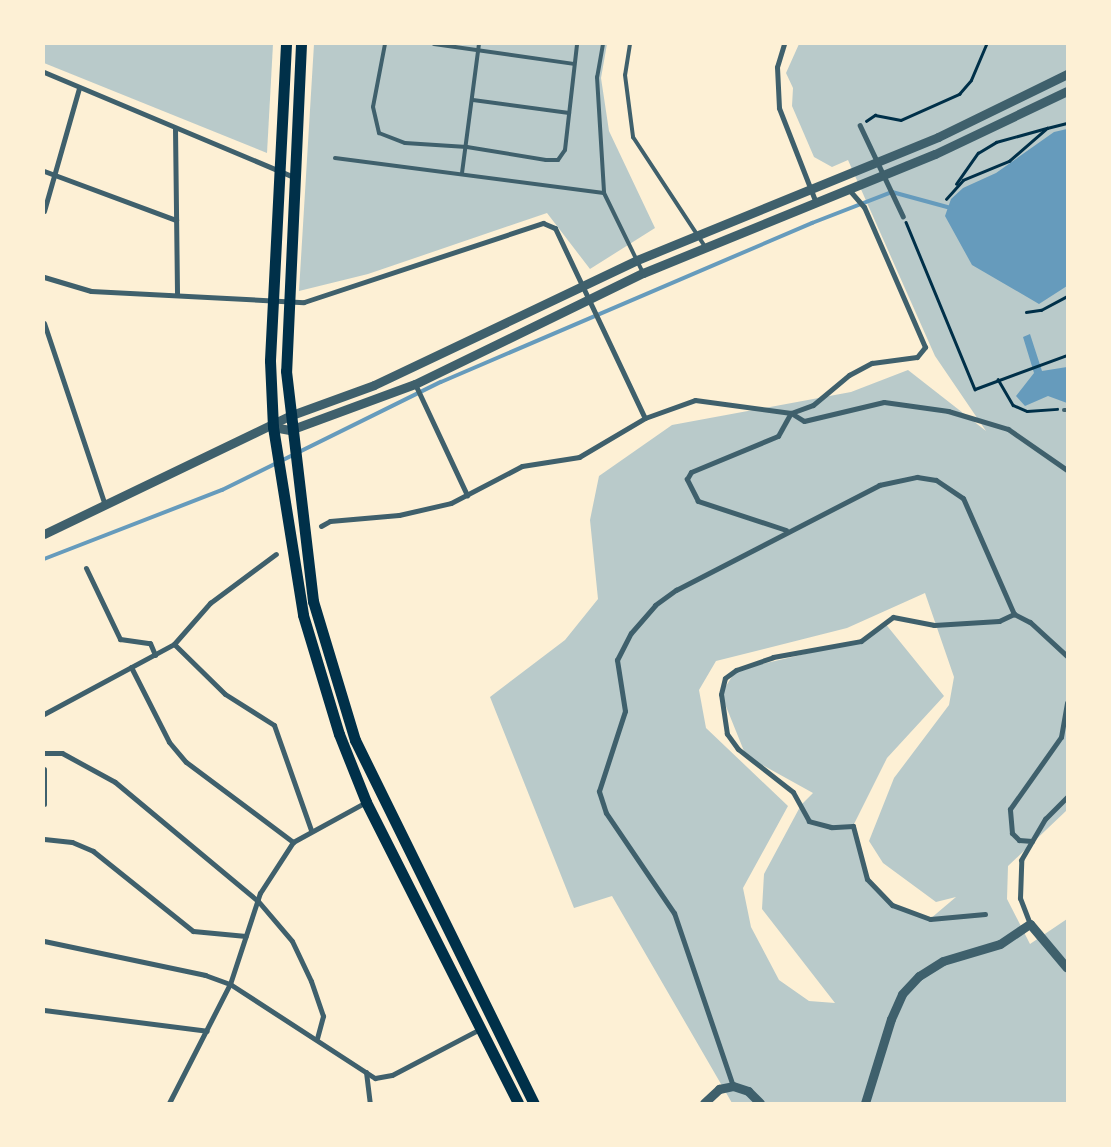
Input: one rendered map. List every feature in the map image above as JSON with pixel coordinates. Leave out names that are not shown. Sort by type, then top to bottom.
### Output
[{"type":"highway","points":[[286,44],[271,300],[273,427],[303,615],[336,726],[366,802],[518,1103]]},
{"type":"highway","points":[[301,44],[291,176],[287,301],[289,416],[313,601],[343,710],[379,794],[534,1103]]},
{"type":"street","points":[[784,44],[777,67],[779,108],[816,203]]},
{"type":"street","points":[[44,72],[291,176]]},
{"type":"street","points":[[44,534],[105,505],[197,457],[273,427],[289,416],[382,381],[637,260],[946,133],[1067,74]]},
{"type":"street","points":[[44,211],[79,88]]},
{"type":"street","points":[[273,427],[290,430],[415,384],[644,273],[990,130],[1067,91]]},
{"type":"street","points":[[860,125],[903,216]]},
{"type":"street","points":[[175,128],[177,295]]},
{"type":"street","points":[[44,171],[176,220]]},
{"type":"street","points":[[786,530],[698,501],[687,479],[691,472],[778,436],[791,413],[813,405],[849,375],[872,363],[917,356],[925,347],[864,207],[848,190]]},
{"type":"street","points":[[44,277],[91,291],[304,302],[543,223],[555,228],[645,418]]},
{"type":"street","points":[[44,323],[46,336],[105,505]]},
{"type":"street","points":[[415,384],[467,495]]},
{"type":"street","points":[[321,526],[330,521],[399,515],[451,503],[522,466],[578,457],[645,418],[695,400],[791,413],[804,421],[828,418],[884,402],[979,418],[1008,429],[1067,470]]},
{"type":"street","points":[[733,1086],[674,913],[606,813],[599,791],[624,711],[617,660],[631,633],[655,605],[676,590],[786,530],[898,478],[936,480],[963,498],[976,520],[1014,614],[1030,622],[1067,656]]},
{"type":"street","points":[[44,714],[174,644],[216,598],[276,554]]},
{"type":"street","points":[[86,568],[120,639],[150,643],[154,655]]},
{"type":"street","points":[[985,914],[930,919],[892,904],[867,879],[853,826],[831,827],[809,821],[793,792],[738,749],[727,734],[721,694],[726,678],[736,670],[773,657],[861,640],[894,617],[934,626],[999,621],[1014,614]]},
{"type":"street","points":[[174,644],[225,694],[274,725],[312,830]]},
{"type":"street","points":[[131,667],[169,742],[186,762],[293,842]]},
{"type":"street","points":[[1032,841],[1019,840],[1012,833],[1010,809],[1060,737],[1067,703]]},
{"type":"street","points":[[44,753],[62,752],[115,782],[258,901],[292,941],[311,980],[322,1016],[317,1038]]},
{"type":"street","points":[[44,769],[44,804]]},
{"type":"street","points":[[1067,797],[1032,841],[1021,860],[1020,898],[1030,924],[1067,968]]},
{"type":"street","points":[[169,1103],[230,984],[258,901],[293,842],[366,802]]},
{"type":"street","points":[[44,839],[72,842],[93,851],[193,931],[246,936]]},
{"type":"street","points":[[865,1103],[891,1019],[902,994],[919,976],[943,961],[1000,944],[1030,924]]},
{"type":"street","points":[[44,941],[205,974],[230,984],[317,1038],[374,1078],[392,1075],[480,1029]]},
{"type":"street","points":[[44,1010],[206,1031]]},
{"type":"street","points":[[366,1072],[370,1103]]},
{"type":"street","points":[[704,1103],[719,1089],[733,1086],[748,1091],[760,1103]]},
{"type":"lane","points":[[385,44],[374,106],[379,133],[405,143],[467,147],[558,160],[565,150],[577,44]]},
{"type":"lane","points":[[434,44],[574,64]]},
{"type":"lane","points":[[462,173],[467,147],[479,44]]},
{"type":"lane","points":[[603,44],[597,77],[604,193],[644,273]]},
{"type":"lane","points":[[630,44],[626,75],[633,137],[706,248]]},
{"type":"lane","points":[[473,100],[569,113]]},
{"type":"lane","points":[[335,158],[462,173],[604,193]]},
{"type":"path","points":[[860,125],[875,115],[901,120],[958,94],[972,80],[986,44]]},
{"type":"path","points":[[946,199],[978,153],[996,142],[1067,123]]},
{"type":"path","points":[[955,185],[1009,161],[1047,128]]},
{"type":"path","points":[[903,216],[975,389],[1043,361],[1067,355]]},
{"type":"path","points":[[1026,312],[1041,310],[1067,296]]},
{"type":"path","points":[[998,379],[1013,406],[1027,411],[1066,410]]},
{"type":"shaded area","points":[[44,44],[273,44],[267,153],[44,63]]},
{"type":"shaded area","points":[[314,44],[607,44],[601,78],[609,131],[655,228],[590,269],[547,213],[368,274],[299,291]]},
{"type":"shaded area","points":[[799,44],[1067,44],[1067,810],[1008,866],[1007,899],[1030,944],[1067,919],[1067,1103],[732,1103],[612,896],[574,908],[490,697],[565,640],[598,599],[590,520],[599,476],[672,425],[851,392],[908,370],[986,431],[935,356],[848,160],[832,167],[814,157],[792,106],[793,88],[786,73]],"holes":[[[925,593],[954,677],[949,705],[894,778],[869,841],[883,863],[936,902],[956,897],[930,919],[892,905],[867,879],[853,826],[887,758],[944,696],[884,622],[861,641],[736,670],[721,694],[746,756],[813,793],[801,805],[764,874],[762,909],[835,1003],[809,1001],[779,980],[751,927],[743,888],[788,806],[706,728],[699,690],[716,661],[847,628]]]},
{"type":"water","points":[[1067,129],[1067,286],[1039,304],[972,265],[945,216],[951,199],[963,188],[996,173],[1054,132]]},
{"type":"water","points":[[1030,334],[1042,371],[1067,367],[1067,403],[1048,396],[1025,406],[1016,396],[1034,373],[1023,337]]},
{"type":"waterway","points":[[44,559],[222,490],[441,382],[812,223],[892,192],[951,208]]}]
